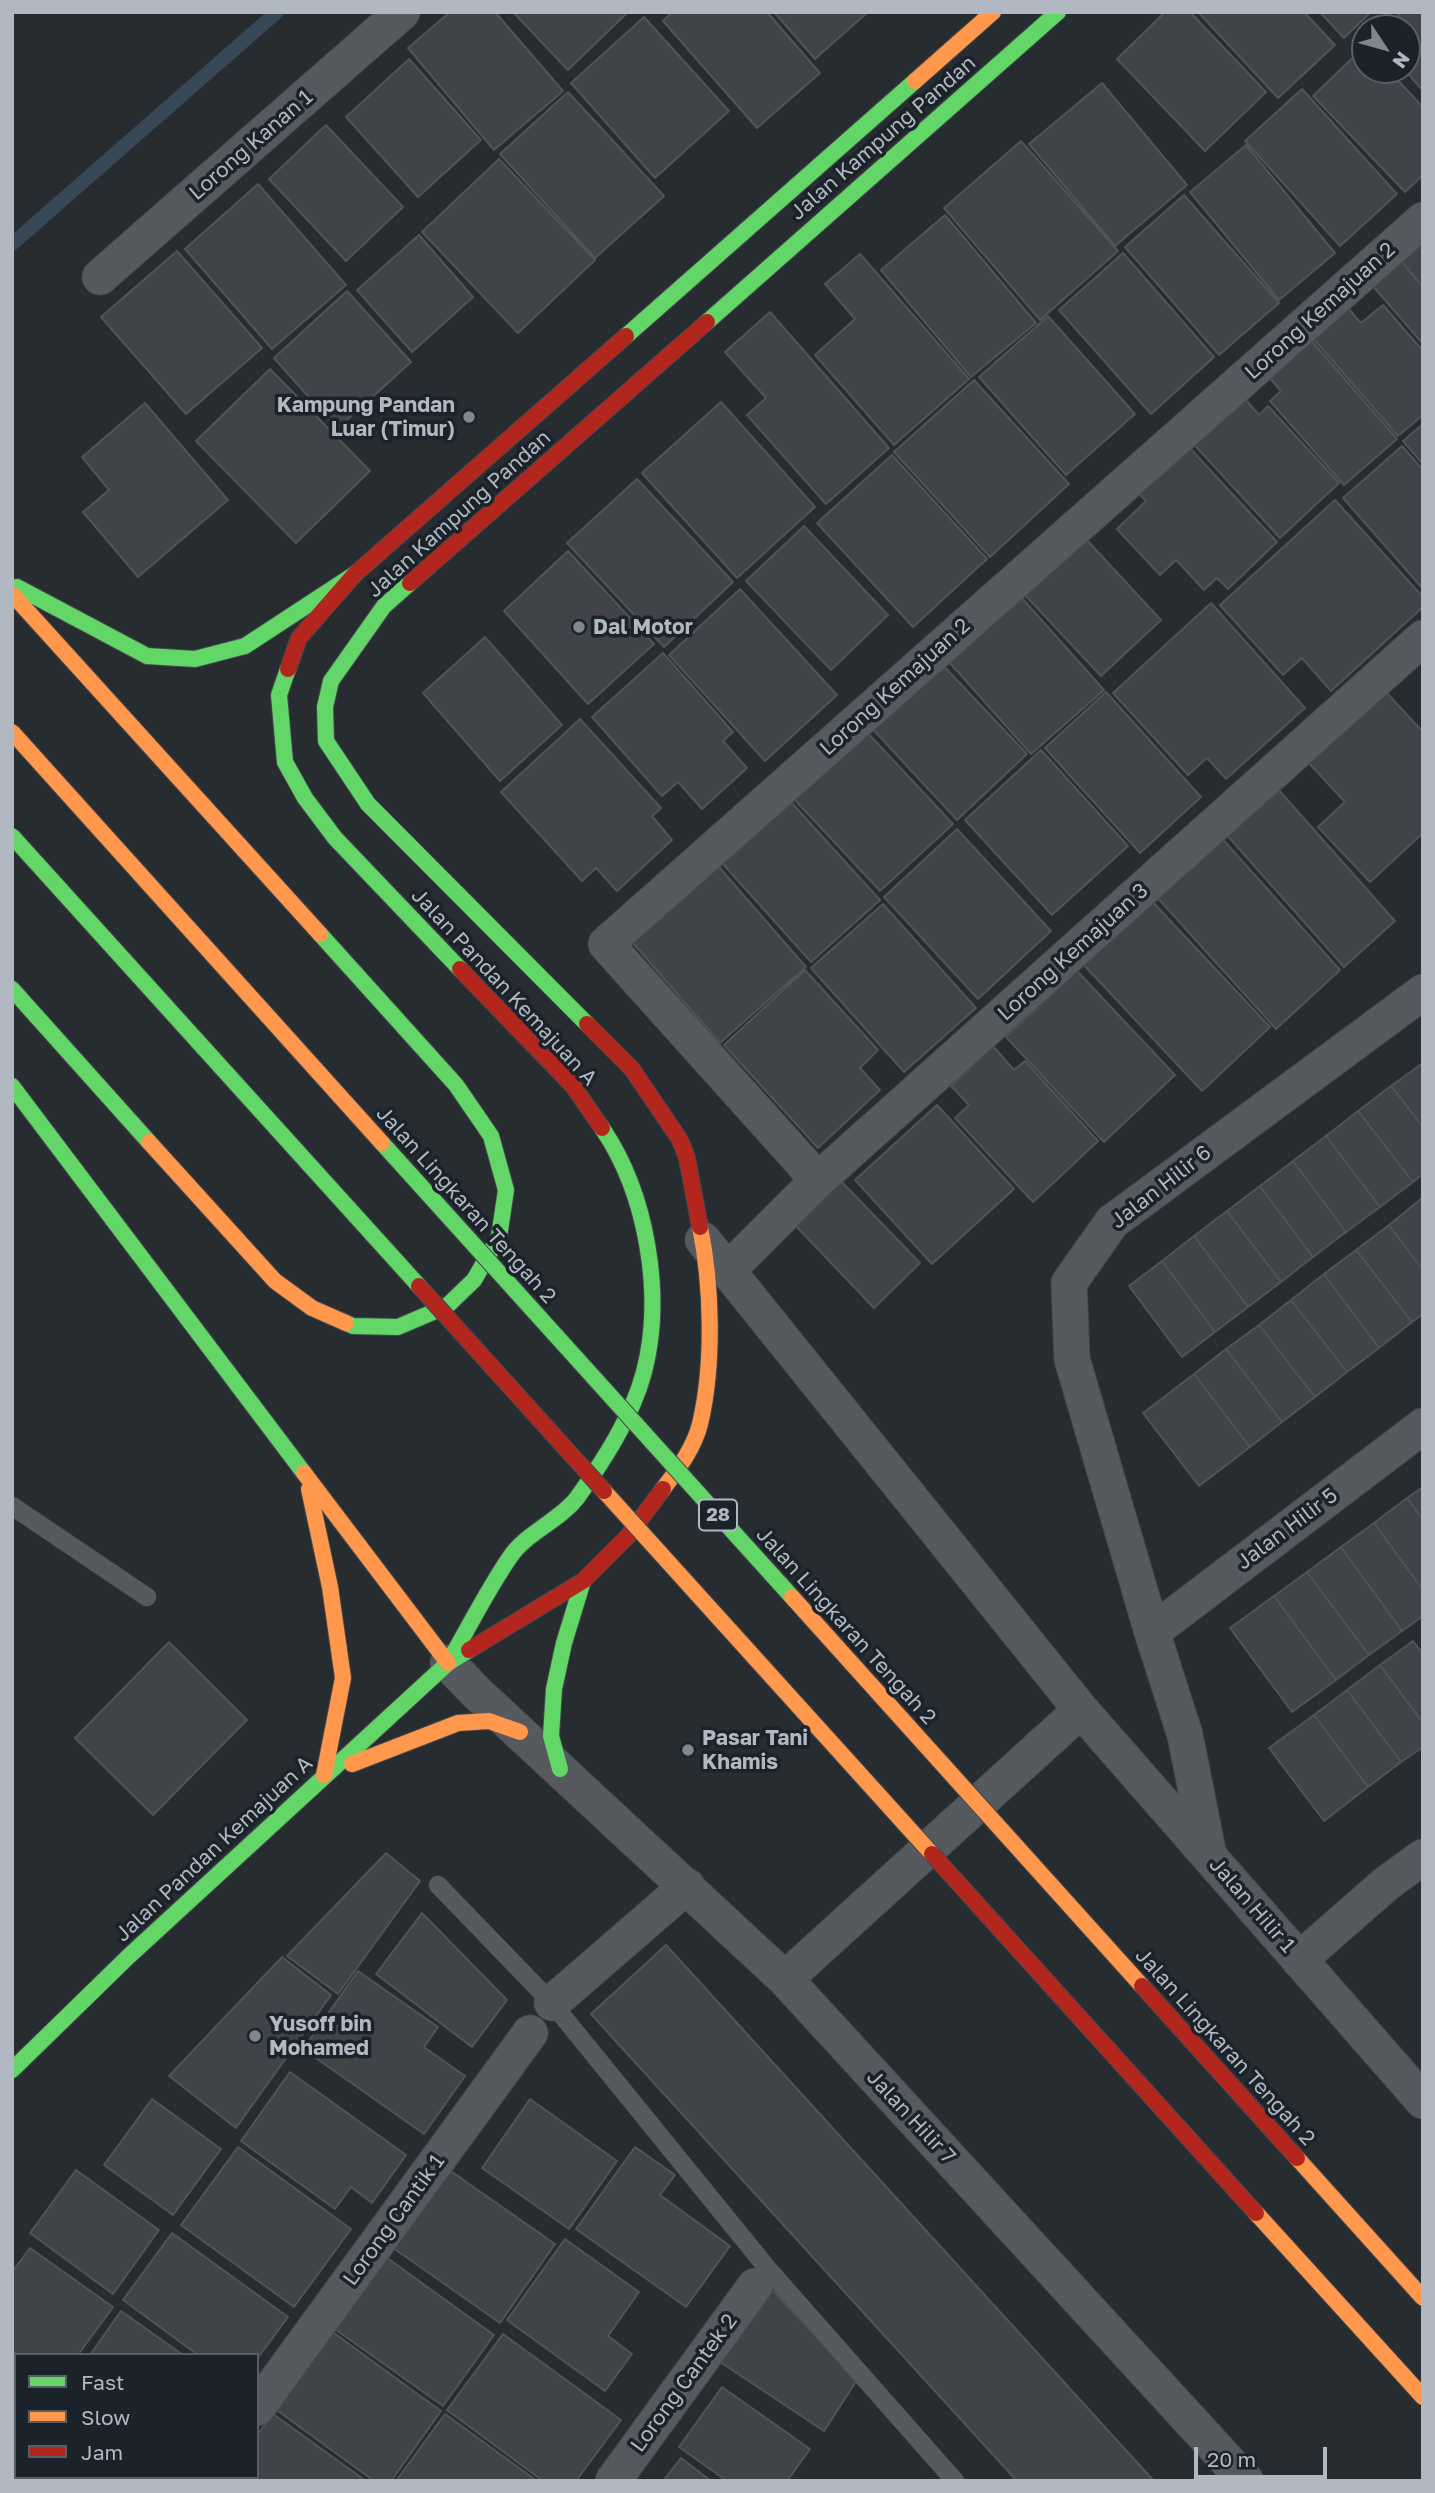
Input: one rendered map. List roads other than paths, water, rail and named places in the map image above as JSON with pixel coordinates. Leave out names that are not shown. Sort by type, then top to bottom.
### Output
[{"type":"main road","name":"Jalan Kampung Pandan","points":[[355,574],[993,12]]},
{"type":"main road","name":"Jalan Kampung Pandan","points":[[703,1240],[687,1158],[680,1140],[632,1069],[368,804],[326,741],[325,707],[331,681],[384,606],[1058,12]]},
{"type":"main road","points":[[12,584],[148,656],[195,659],[245,646],[355,574]]},
{"type":"main road","name":"Jalan Pandan Kemajuan A","points":[[355,574],[299,638],[279,695],[285,762],[305,798],[335,838],[573,1086],[608,1137],[631,1185],[648,1244],[653,1309],[644,1372],[623,1426],[575,1500],[512,1555],[448,1663]]},
{"type":"main road","points":[[12,594],[456,1085],[491,1136],[506,1190],[499,1237],[474,1280],[447,1306],[398,1327],[353,1326],[312,1308],[275,1281],[12,989]]},
{"type":"main road","name":"Jalan Lingkaran Tengah 2","points":[[12,732],[1423,2298]]},
{"type":"main road","points":[[12,836],[1423,2397]]},
{"type":"main road","points":[[12,1086],[448,1663]]},
{"type":"main road","name":"Jalan Pandan Kemajuan A","points":[[12,2070],[129,1956],[448,1663],[583,1581],[628,1536],[686,1458],[700,1425],[711,1342],[703,1240]]},
{"type":"main road","points":[[307,1477],[330,1587],[343,1678],[324,1776]]},
{"type":"main road","points":[[560,1769],[551,1736],[554,1689],[564,1643],[583,1581]]},
{"type":"main road","points":[[324,1776],[410,1739],[458,1723],[489,1721],[520,1732]]},
{"type":"street","name":"Lorong Kanan 1","points":[[100,277],[402,12]]},
{"type":"street","name":"Lorong Kemajuan 2","points":[[818,1180],[606,944],[1423,220]]},
{"type":"street","name":"Lorong Kemajuan 3","points":[[728,1270],[818,1180],[1423,638]]},
{"type":"street","name":"Jalan Hilir 6","points":[[1209,1857],[1185,1735],[1072,1359],[1069,1283],[1112,1222],[1423,992]]},
{"type":"street","name":"Jalan Hilir 1","points":[[703,1240],[1081,1710],[1423,2101]]},
{"type":"street","name":"Jalan Hilir 5","points":[[1152,1632],[1423,1426]]},
{"type":"street","name":"Jalan Hilir 7","points":[[448,1663],[785,1979],[1246,2481]]},
{"type":"street","points":[[785,1979],[1081,1710]]},
{"type":"street","points":[[1299,1960],[1387,1883],[1423,1857]]},
{"type":"street","points":[[552,2003],[687,1886]]},
{"type":"street","name":"Lorong Cantik 1","points":[[259,2405],[530,2033]]},
{"type":"street","name":"Lorong Cantek 2","points":[[613,2481],[755,2286]]},
{"type":"lane","points":[[12,1507],[148,1597]]},
{"type":"lane","points":[[438,1885],[552,2003],[768,2269],[955,2481]]},
{"type":"waterway","points":[[12,244],[277,12]]},
{"type":"place","name":"Kampung Pandan Luar (Timur)","points":[[469,417]]},
{"type":"place","name":"Dal Motor","points":[[579,627]]},
{"type":"place","name":"Pasar Tani Khamis","points":[[688,1750]]},
{"type":"place","name":"Yusoff bin Mohamed","points":[[255,2036]]}]
